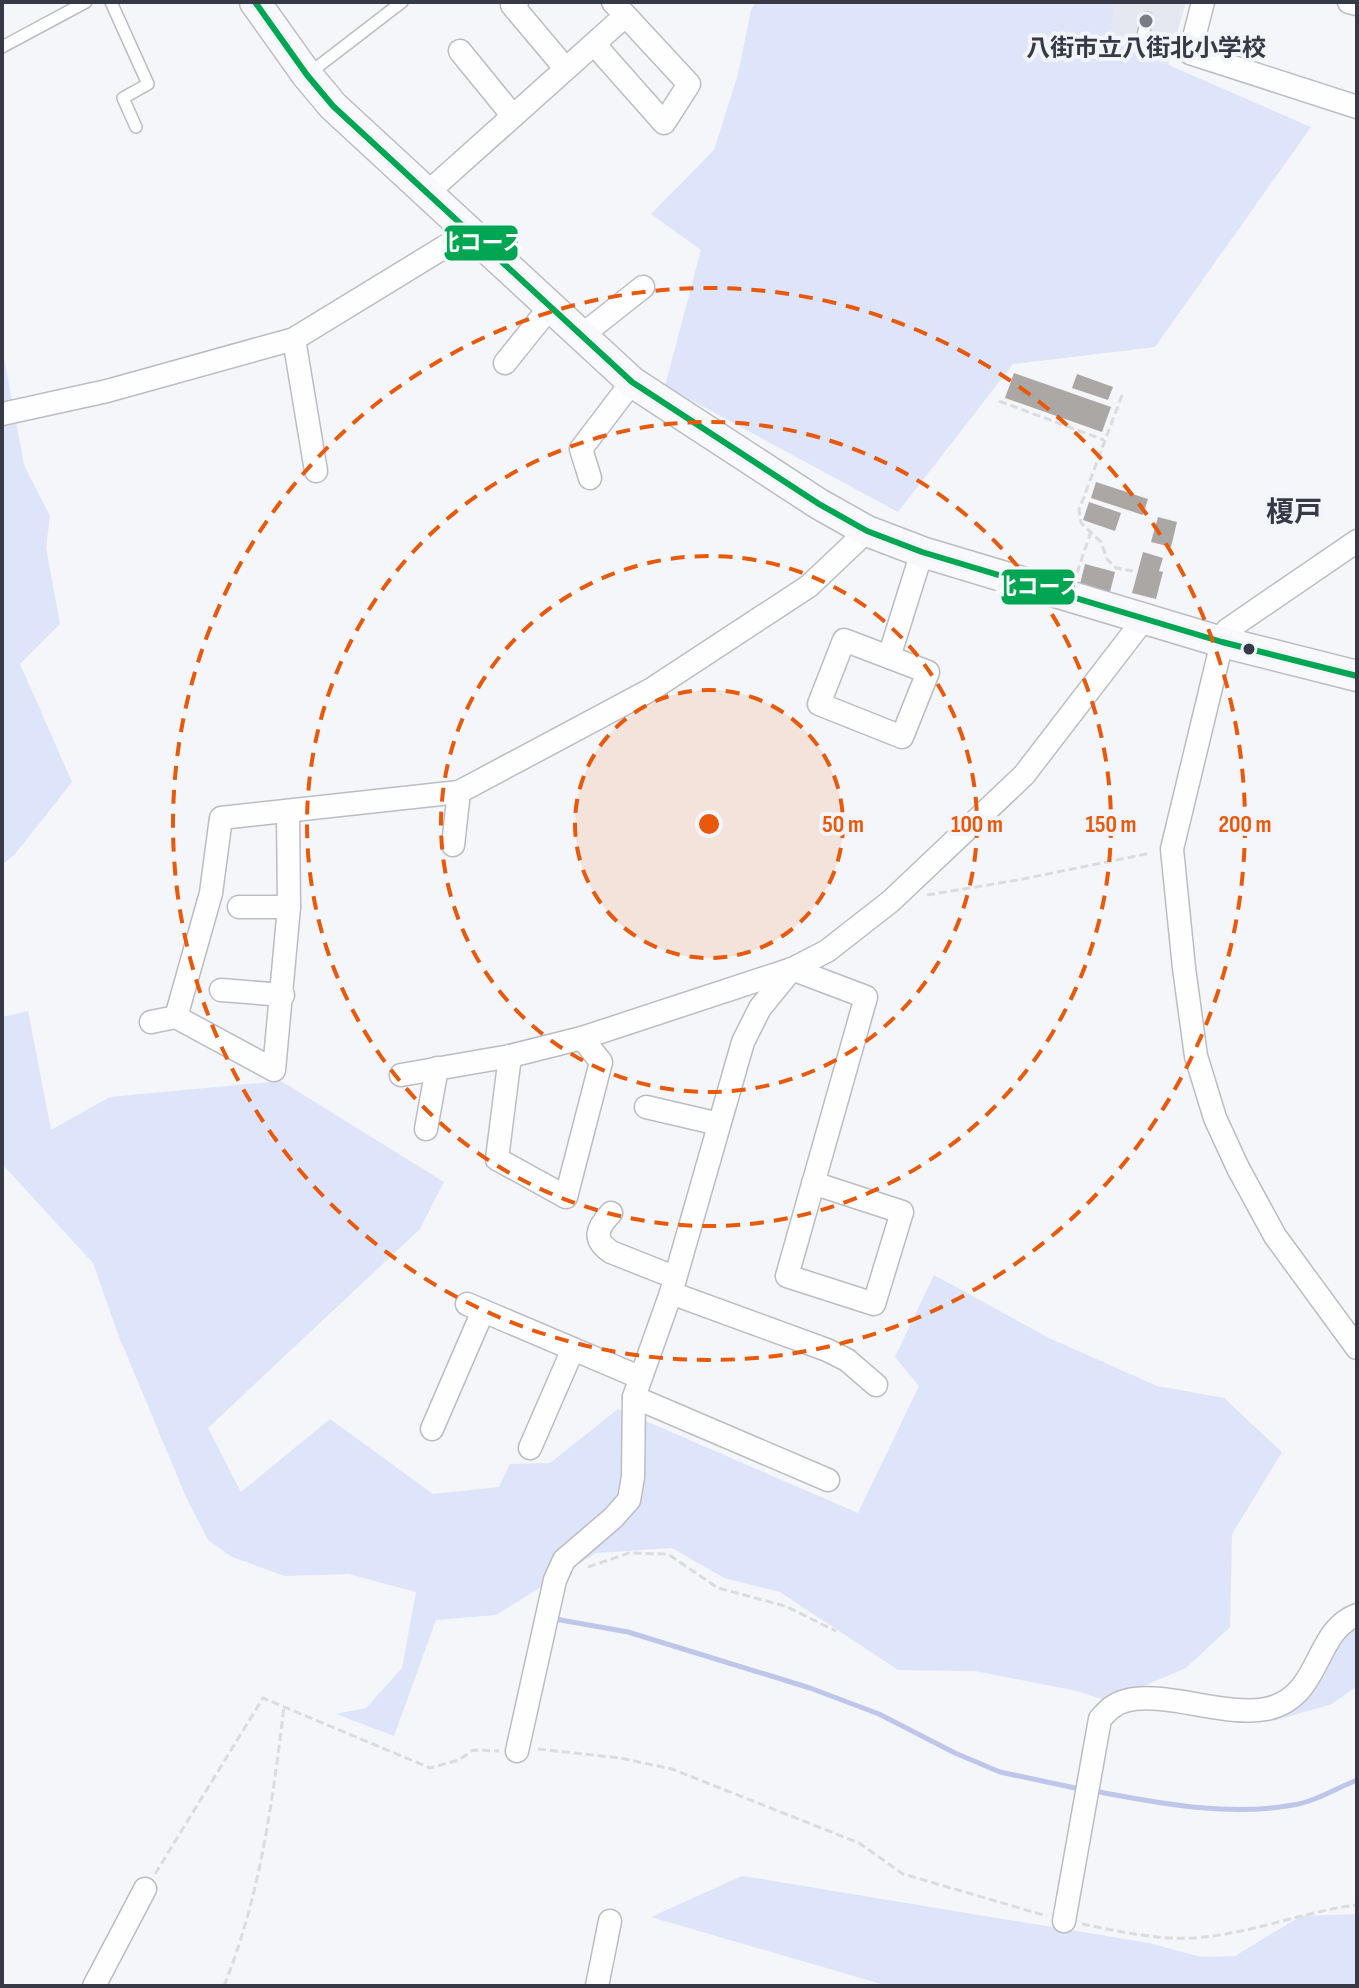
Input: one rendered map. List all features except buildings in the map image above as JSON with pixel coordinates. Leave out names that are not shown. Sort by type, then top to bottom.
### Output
[{"type":"street","points":[[517,2],[512,5],[565,68]]},
{"type":"street","points":[[1203,2],[1190,53],[1357,107]]},
{"type":"street","points":[[1349,2],[1357,4]]},
{"type":"street","points":[[261,4],[307,75],[333,106],[632,382],[819,504],[867,531],[922,552],[1222,642],[1357,676]]},
{"type":"street","points":[[426,194],[594,44],[619,9],[689,84],[664,123],[594,44]]},
{"type":"street","points":[[460,51],[513,116]]},
{"type":"street","points":[[2,414],[107,391],[294,339],[469,232]]},
{"type":"street","points":[[581,336],[643,287]]},
{"type":"street","points":[[505,363],[550,307]]},
{"type":"street","points":[[294,339],[316,471]]},
{"type":"street","points":[[590,478],[581,449],[632,382]]},
{"type":"street","points":[[176,1017],[211,893],[221,818],[459,792],[652,689],[809,586],[867,531]]},
{"type":"street","points":[[1357,541],[1227,630],[1172,849],[1196,1056],[1215,1118],[1275,1236],[1357,1348]]},
{"type":"street","points":[[889,657],[922,552]]},
{"type":"street","points":[[401,1075],[510,1056],[582,1038],[792,969],[827,951],[891,901],[1024,775],[1144,619]]},
{"type":"street","points":[[844,640],[889,657],[928,672],[902,737],[819,704],[844,640]]},
{"type":"street","points":[[453,845],[459,792]]},
{"type":"street","points":[[151,1022],[176,1017],[274,1070],[289,907],[288,812]]},
{"type":"street","points":[[239,907],[289,907]]},
{"type":"street","points":[[517,1751],[555,1580],[564,1560],[629,1500],[637,1387],[672,1285],[743,1042],[760,1008],[792,969]]},
{"type":"street","points":[[792,969],[866,997],[813,1183],[787,1276],[874,1304],[902,1212],[813,1183]]},
{"type":"street","points":[[221,990],[283,995]]},
{"type":"street","points":[[510,1056],[497,1159],[566,1197],[601,1062],[582,1038]]},
{"type":"street","points":[[426,1129],[437,1068]]},
{"type":"street","points":[[646,1107],[719,1124]]},
{"type":"street","points":[[611,1213],[598,1227],[598,1237],[611,1252],[672,1285],[847,1360],[876,1385]]},
{"type":"street","points":[[432,1429],[475,1308],[573,1349],[637,1387],[828,1480]]},
{"type":"street","points":[[530,1448],[573,1349]]},
{"type":"street","points":[[1064,1921],[1100,1719],[1111,1707],[1139,1698],[1251,1711],[1271,1708],[1294,1696],[1306,1685],[1337,1627],[1357,1615]]},
{"type":"street","points":[[94,1986],[145,1889]]},
{"type":"street","points":[[597,1986],[610,1921]]},
{"type":"lane","points":[[2,47],[86,2]]},
{"type":"lane","points":[[111,2],[148,84],[123,98],[136,127]]},
{"type":"lane","points":[[307,75],[402,2]]},
{"type":"lane","points":[[1147,18],[1143,36],[1190,53]]},
{"type":"path","points":[[1122,395],[1079,510],[1081,523],[1101,542],[1107,559],[1116,568],[1133,571]]},
{"type":"path","points":[[999,401],[1105,441]]},
{"type":"path","points":[[1069,596],[1091,531]]},
{"type":"path","points":[[891,901],[1018,880],[1172,849]]},
{"type":"path","points":[[555,1580],[629,1553],[668,1554],[718,1588],[785,1606],[836,1631]]},
{"type":"path","points":[[145,1889],[263,1698],[430,1768],[459,1760],[473,1750],[545,1748],[672,1769],[859,1843],[903,1874],[1064,1921],[1150,1937],[1192,1938],[1239,1932],[1273,1921],[1357,1905]]},
{"type":"path","points":[[224,1986],[252,1900],[275,1784],[284,1706]]},
{"type":"shaded area","points":[[756,2],[1114,2],[1111,40],[1311,127],[1155,347],[1013,364],[898,512],[665,386],[701,250],[651,214],[714,150],[738,74],[751,10]]},
{"type":"shaded area","name":"八街市立八街北小学校","points":[[1114,2],[1186,2],[1168,65],[1111,40]]},
{"type":"shaded area","points":[[2,347],[24,465],[50,516],[46,548],[60,624],[20,664],[72,782],[15,854],[2,865]]},
{"type":"shaded area","points":[[28,1011],[51,1130],[110,1097],[281,1081],[444,1182],[420,1229],[208,1428],[241,1492],[330,1419],[433,1494],[499,1487],[510,1464],[550,1463],[618,1409],[858,1513],[919,1386],[895,1357],[934,1275],[1049,1338],[1157,1386],[1224,1398],[1282,1452],[1232,1534],[1230,1627],[1186,1668],[1108,1701],[1077,1691],[975,1671],[898,1670],[780,1592],[724,1578],[672,1548],[596,1553],[496,1615],[436,1620],[394,1736],[336,1714],[366,1708],[402,1668],[416,1592],[349,1574],[285,1576],[232,1557],[208,1540],[186,1497],[118,1334],[93,1263],[2,1164],[2,1017]]},
{"type":"shaded area","points":[[1357,1624],[1357,1686],[1332,1704],[1273,1721],[1321,1641]]},
{"type":"shaded area","points":[[742,1876],[1149,1943],[1201,1957],[1235,1956],[1301,1916],[1357,1914],[1357,1986],[888,1986],[651,1917]]},
{"type":"waterway","points":[[555,1619],[628,1632],[810,1688],[879,1714],[1000,1772],[1080,1789]]},
{"type":"waterway","points":[[1094,1791],[1193,1807],[1243,1810],[1301,1803],[1357,1780]]},
{"type":"transit line","name":"北コース","points":[[255,2],[333,106],[632,382],[819,504],[867,531],[922,552],[1222,642],[1357,676]]},
{"type":"place","name":"八街市立八街北小学校","points":[[1146,21]]},
{"type":"district","name":"榎戸","points":[[1294,512]]}]
